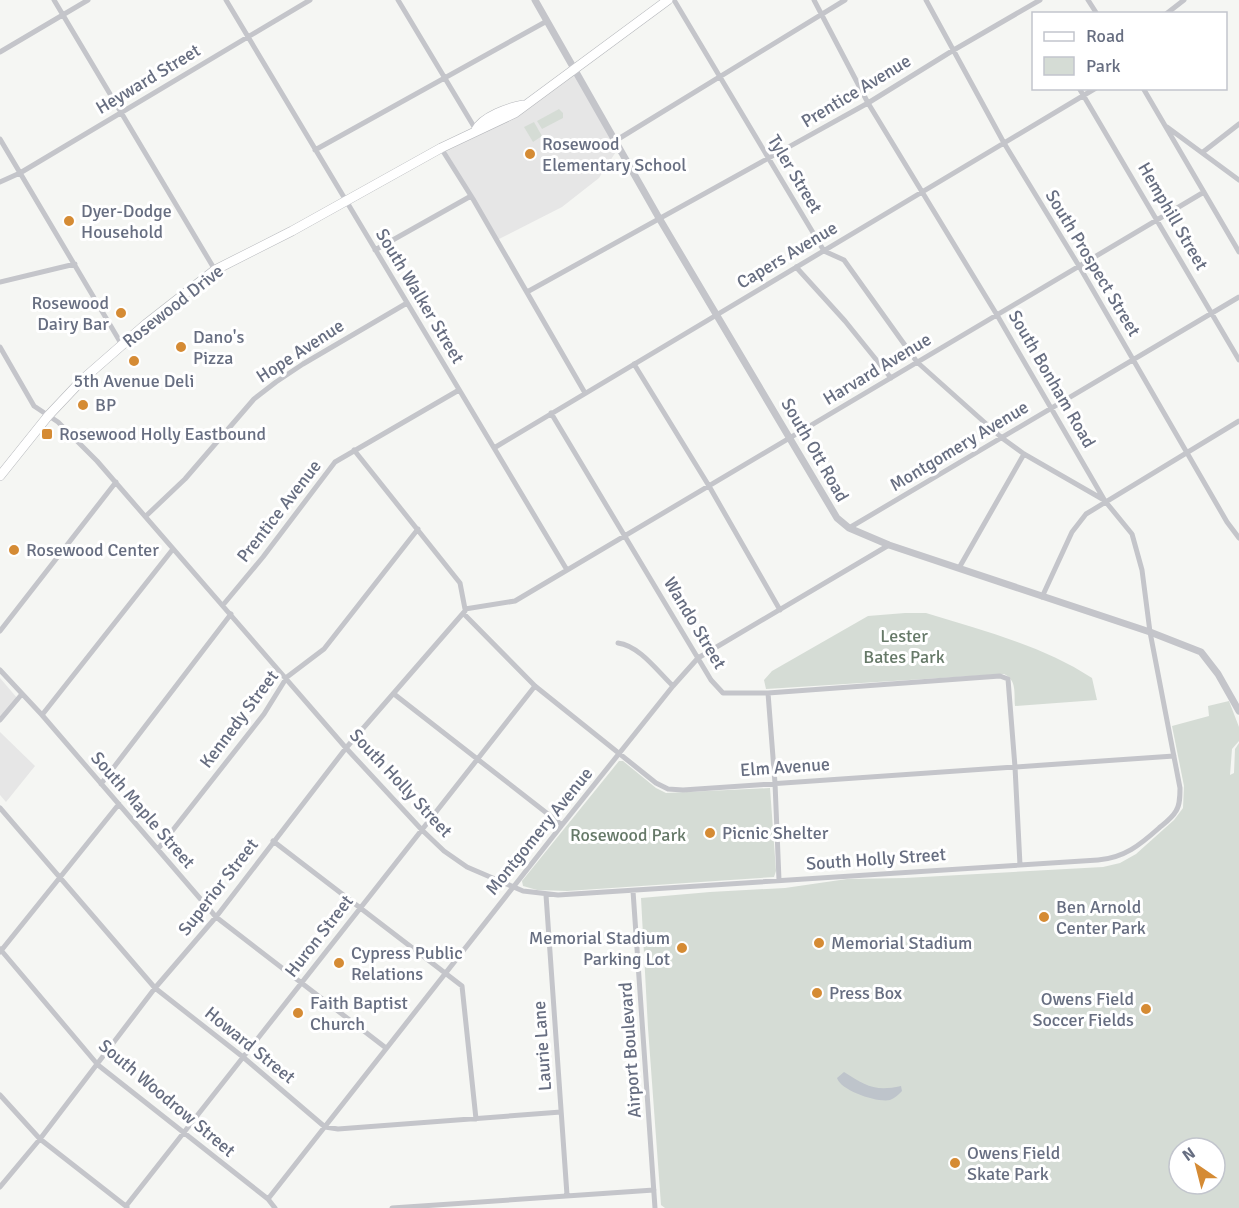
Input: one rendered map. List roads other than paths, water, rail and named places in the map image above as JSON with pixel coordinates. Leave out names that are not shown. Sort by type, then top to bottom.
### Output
[{"type":"main road","name":"Rosewood Drive","points":[[0,476],[48,416],[82,380],[214,270],[476,130],[478,125],[505,109],[526,105],[668,0]]},
{"type":"street","points":[[54,0],[214,270]]},
{"type":"street","points":[[0,52],[88,0]]},
{"type":"street","name":"South Walker Street","points":[[225,0],[567,570]]},
{"type":"street","name":"Heyward Street","points":[[0,182],[20,173],[310,0]]},
{"type":"street","points":[[398,0],[476,130]]},
{"type":"street","name":"South Ott Road","points":[[536,0],[615,141],[837,518],[849,528],[889,544],[1150,632],[1201,652],[1218,674],[1239,711]]},
{"type":"street","name":"Tyler Street","points":[[674,0],[719,79],[824,251],[844,260],[917,362],[1002,438],[1024,454],[1106,501]]},
{"type":"street","name":"South Bonham Road","points":[[814,0],[868,103],[997,315],[1106,501],[1132,534],[1142,570],[1150,632],[1180,788],[1179,803]]},
{"type":"street","points":[[615,141],[845,0]]},
{"type":"street","name":"South Prospect Street","points":[[926,0],[1004,143],[1079,266],[1227,522],[1239,538]]},
{"type":"street","name":"Prentice Avenue","points":[[527,292],[868,103],[1040,0]]},
{"type":"street","points":[[1169,12],[1184,0]]},
{"type":"street","points":[[1030,6],[1034,12]]},
{"type":"street","points":[[315,150],[547,21]]},
{"type":"street","name":"Hemphill Street","points":[[1080,90],[1239,360]]},
{"type":"street","name":"Capers Avenue","points":[[494,447],[1093,90]]},
{"type":"street","points":[[1144,90],[1239,252]]},
{"type":"street","points":[[1203,152],[1239,124]]},
{"type":"street","points":[[1166,126],[1239,180]]},
{"type":"street","points":[[0,139],[122,345]]},
{"type":"street","points":[[441,148],[585,393]]},
{"type":"street","name":"Harvard Avenue","points":[[464,611],[515,601],[1204,192]]},
{"type":"street","points":[[375,250],[471,196]]},
{"type":"street","points":[[0,282],[75,264]]},
{"type":"street","points":[[796,267],[845,321],[891,378]]},
{"type":"street","name":"Montgomery Avenue","points":[[849,528],[1239,297]]},
{"type":"street","name":"Hope Avenue","points":[[146,516],[185,479],[254,399],[303,364],[407,303]]},
{"type":"street","name":"South Holly Street","points":[[0,347],[34,406],[58,422],[116,482],[346,748],[422,830],[444,851],[467,867],[513,887],[546,895],[633,891],[1118,857],[1147,839],[1177,811],[1179,803]]},
{"type":"street","points":[[634,364],[709,486],[780,610]]},
{"type":"street","name":"Prentice Avenue","points":[[223,605],[264,557],[335,462],[459,390]]},
{"type":"street","name":"Wando Street","points":[[551,413],[711,680],[723,693],[768,693],[1000,676],[1008,679],[1015,766]]},
{"type":"street","points":[[1042,597],[1072,532],[1086,514],[1239,422]]},
{"type":"street","points":[[354,450],[460,583],[464,611]]},
{"type":"street","points":[[959,568],[1024,454]]},
{"type":"street","points":[[0,631],[116,482]]},
{"type":"street","name":"Kennedy Street","points":[[158,849],[264,714],[286,677],[324,649],[418,529]]},
{"type":"street","name":"Montgomery Avenue","points":[[268,1200],[562,825],[698,658],[889,544]]},
{"type":"street","points":[[42,715],[173,549]]},
{"type":"street","name":"Elm Avenue","points":[[464,611],[535,686],[656,783],[673,790],[1174,756]]},
{"type":"street","name":"Superior Street","points":[[0,1187],[98,1065],[155,988],[216,917],[346,748],[464,611]]},
{"type":"street","points":[[101,784],[231,614]]},
{"type":"street","points":[[618,643],[627,644],[635,649],[673,686]]},
{"type":"street","name":"South Maple Street","points":[[0,670],[42,715],[216,917],[386,1048]]},
{"type":"street","name":"Huron Street","points":[[127,1207],[535,686]]},
{"type":"street","points":[[768,693],[779,880]]},
{"type":"street","points":[[0,720],[22,694]]},
{"type":"street","points":[[393,694],[562,825]]},
{"type":"street","points":[[1015,766],[1020,865]]},
{"type":"street","points":[[0,950],[119,804]]},
{"type":"street","name":"Howard Street","points":[[0,808],[155,988],[243,1057],[325,1127]]},
{"type":"street","points":[[273,841],[462,986],[476,1119]]},
{"type":"street","name":"Airport Boulevard","points":[[633,891],[655,1208]]},
{"type":"street","name":"Laurie Lane","points":[[546,895],[567,1195]]},
{"type":"street","name":"South Woodrow Street","points":[[0,950],[98,1065],[268,1200],[275,1208]]},
{"type":"street","points":[[0,1095],[40,1139],[127,1207]]},
{"type":"street","points":[[325,1127],[339,1129],[561,1112]]},
{"type":"street","points":[[392,1208],[654,1190]]},
{"type":"place","name":"Rosewood Elementary School","points":[[530,154]]},
{"type":"place","name":"Dyer-Dodge Household","points":[[69,221]]},
{"type":"place","name":"Rosewood Dairy Bar","points":[[121,313]]},
{"type":"place","name":"Dano's Pizza","points":[[181,347]]},
{"type":"place","name":"5th Avenue Deli","points":[[134,361]]},
{"type":"place","name":"BP","points":[[83,405]]},
{"type":"place","name":"Rosewood Holly Eastbound","points":[[47,434]]},
{"type":"place","name":"Rosewood Center","points":[[14,550]]},
{"type":"place","name":"Picnic Shelter","points":[[710,833]]},
{"type":"place","name":"Ben Arnold Center Park","points":[[1044,917]]},
{"type":"place","name":"Memorial Stadium","points":[[819,943]]},
{"type":"place","name":"Memorial Stadium Parking Lot","points":[[682,948]]},
{"type":"place","name":"Cypress Public Relations","points":[[339,963]]},
{"type":"place","name":"Press Box","points":[[817,993]]},
{"type":"place","name":"Owens Field Soccer Fields","points":[[1146,1009]]},
{"type":"place","name":"Faith Baptist Church","points":[[298,1013]]},
{"type":"place","name":"Owens Field Skate Park","points":[[955,1163]]},
{"type":"park label","name":"Lester Bates Park","points":[[904,646]]},
{"type":"park label","name":"Rosewood Park","points":[[628,835]]}]
